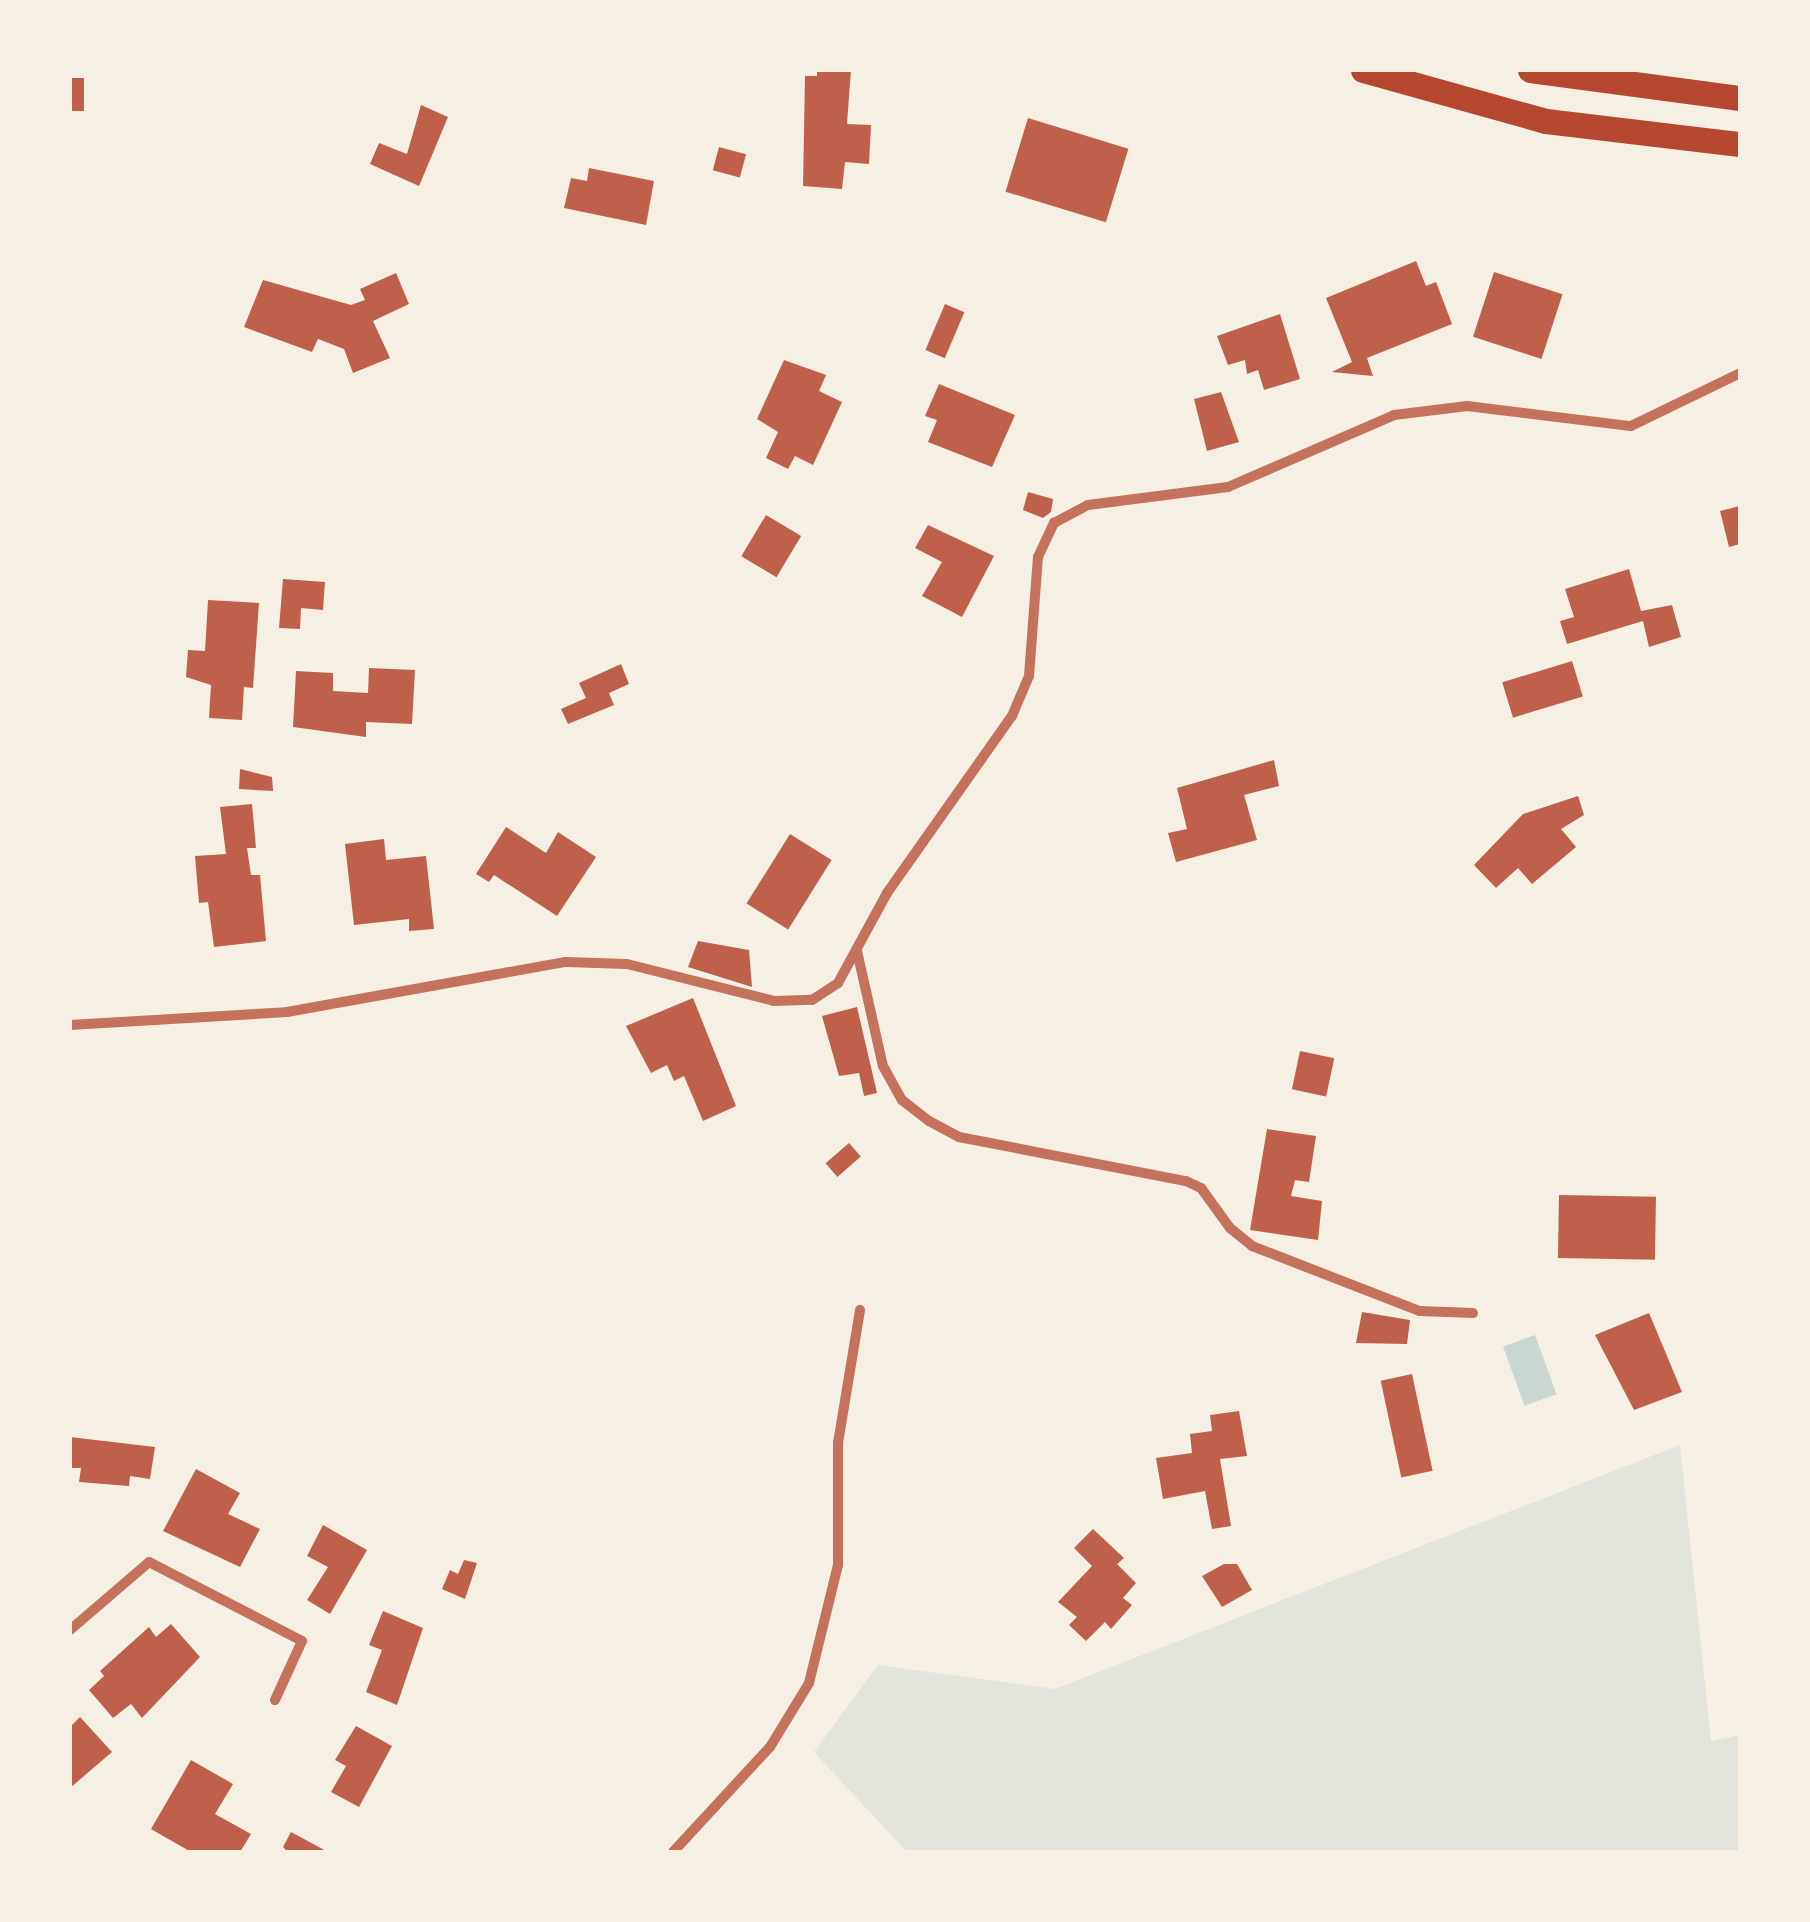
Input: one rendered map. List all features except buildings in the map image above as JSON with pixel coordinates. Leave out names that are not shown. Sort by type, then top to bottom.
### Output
[{"type":"main road","points":[[1363,70],[1546,121],[1740,144]]},
{"type":"main road","points":[[1530,70],[1740,98]]},
{"type":"street","points":[[70,1025],[287,1012],[566,962],[627,964],[774,1002],[812,1000],[838,983],[922,840],[1012,716],[1028,676],[1038,556],[1054,523],[1088,505],[1228,487],[1394,416],[1467,406],[1631,426],[1740,373]]},
{"type":"street","points":[[857,950],[883,1066],[902,1100],[929,1121],[959,1137],[1186,1181],[1201,1188],[1252,1246],[1420,1311],[1473,1313]]},
{"type":"street","points":[[673,1852],[770,1746],[809,1683],[838,1566],[838,1443],[860,1310]]},
{"type":"street","points":[[70,1630],[150,1562],[302,1641],[274,1700]]},
{"type":"shaded area","points":[[1535,1335],[1557,1394],[1525,1406],[1503,1347]]},
{"type":"shaded area","points":[[1680,1445],[1711,1741],[1740,1735],[1740,1852],[907,1852],[814,1752],[878,1665],[1055,1689]]}]
